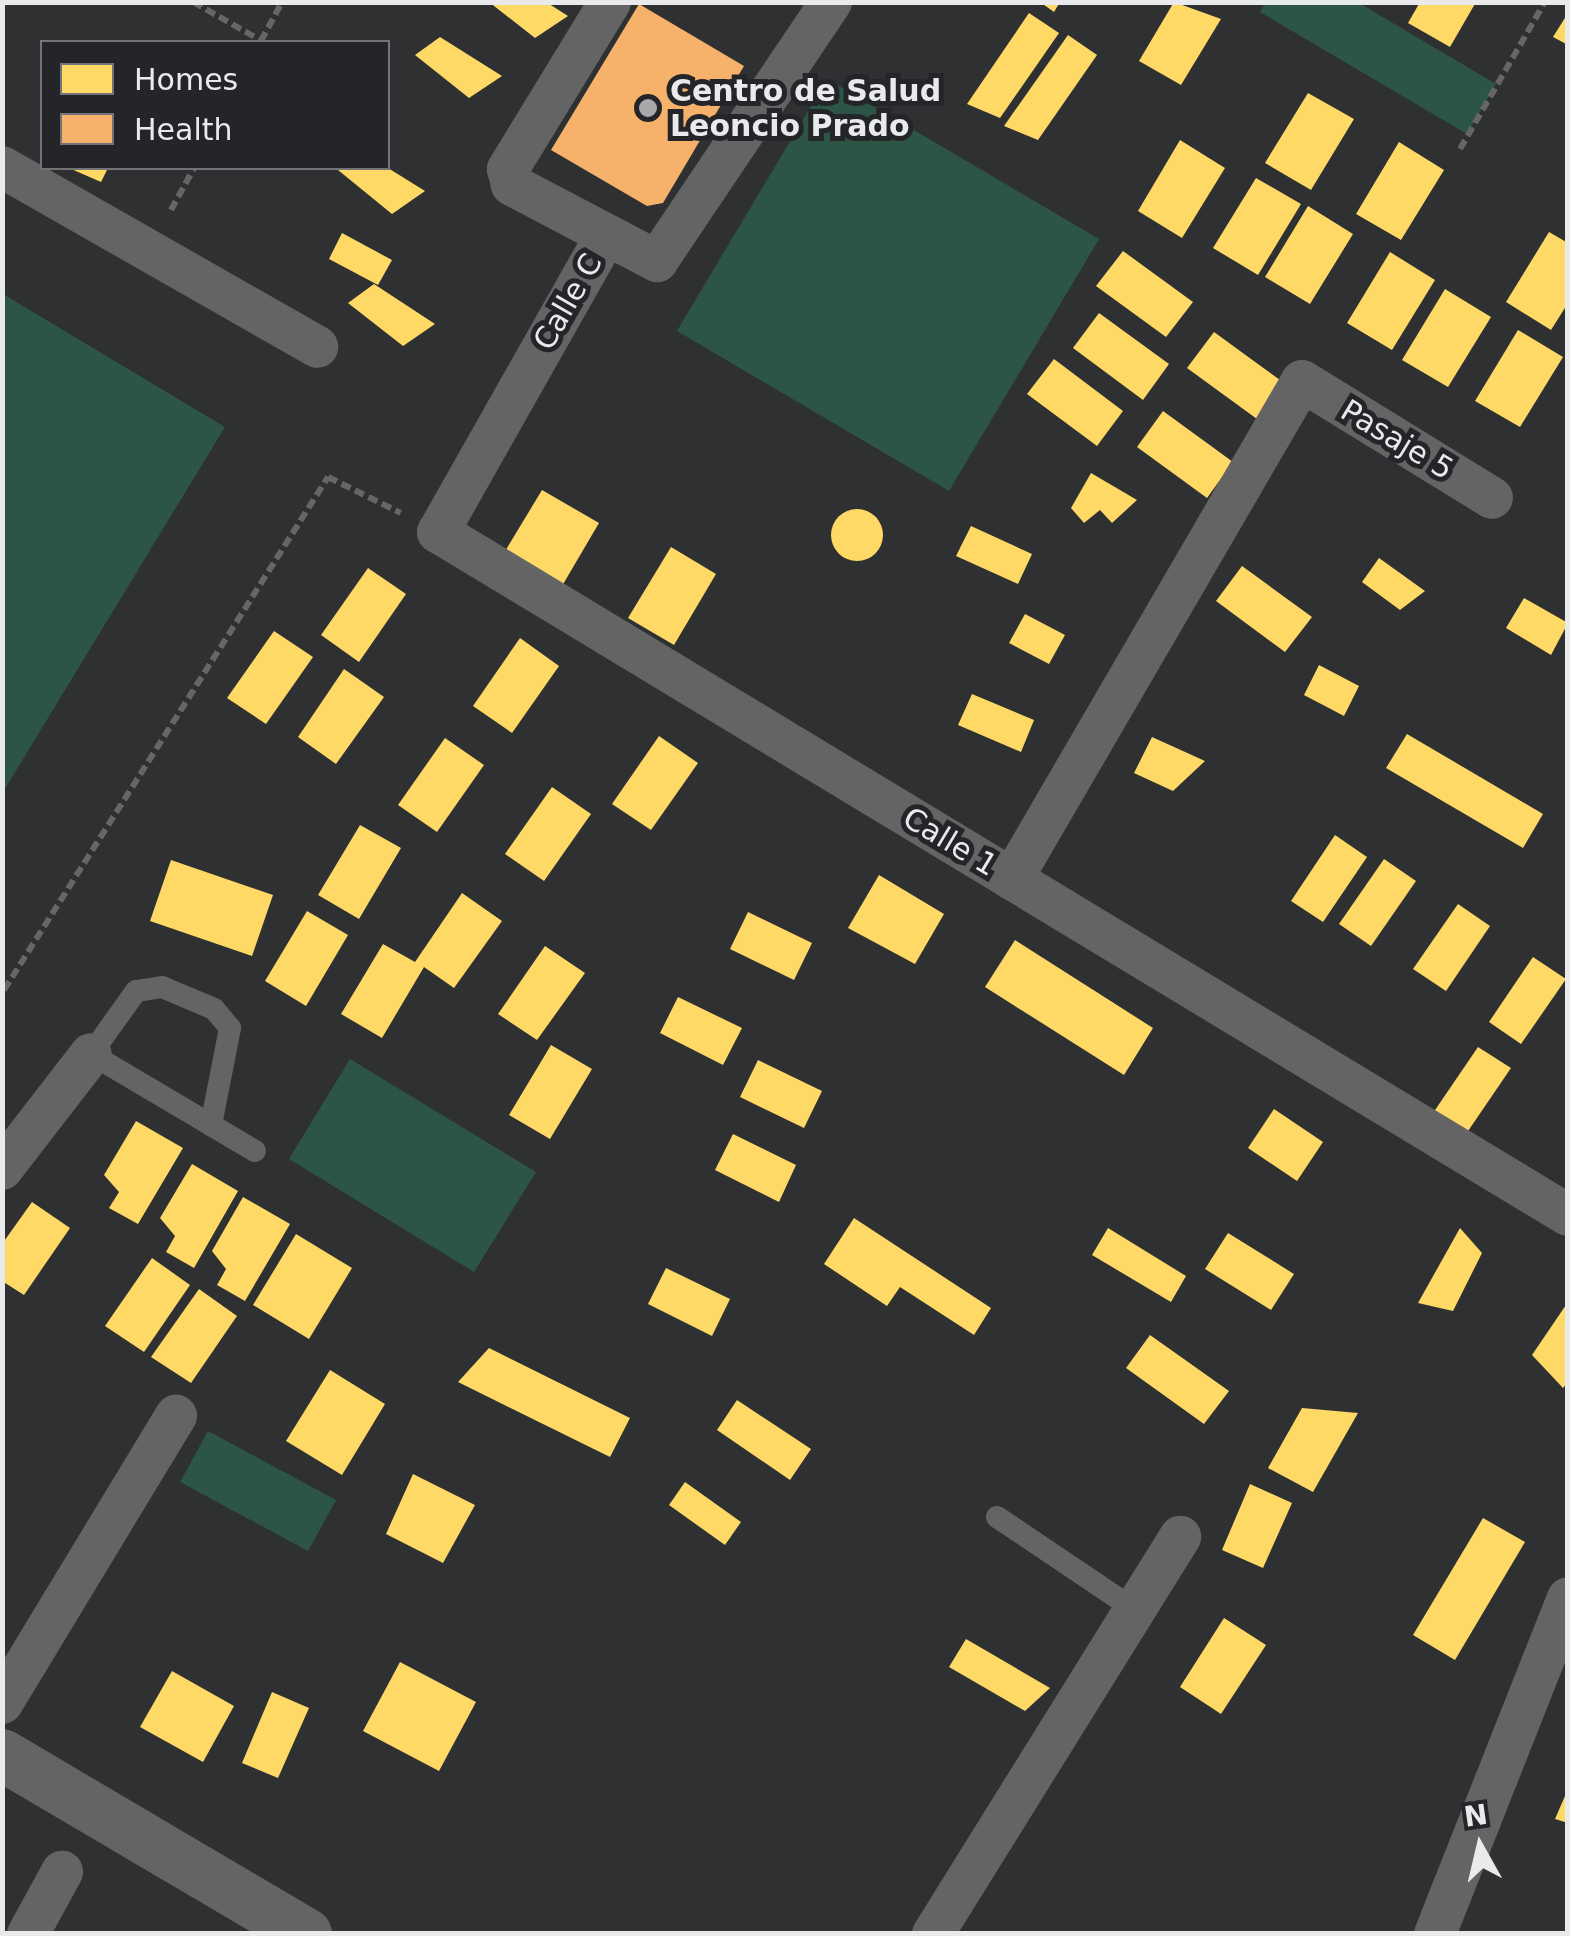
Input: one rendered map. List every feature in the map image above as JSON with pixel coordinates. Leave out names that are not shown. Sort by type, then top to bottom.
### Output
[{"type":"street","points":[[604,239],[512,185],[508,169],[610,2]]},
{"type":"street","name":"Calle C","points":[[438,532],[604,239],[640,260],[669,252],[831,2]]},
{"type":"street","points":[[2,167],[317,347]]},
{"type":"street","name":"Pasaje 5","points":[[1012,879],[1302,382],[1492,498]]},
{"type":"street","name":"Calle 1","points":[[438,532],[1568,1214]]},
{"type":"street","points":[[2,1169],[91,1054]]},
{"type":"street","points":[[2,1702],[176,1416]]},
{"type":"street","points":[[933,1934],[1180,1538]]},
{"type":"street","points":[[1435,1934],[1567,1601]]},
{"type":"street","points":[[2,1755],[306,1934]]},
{"type":"street","points":[[28,1934],[62,1872]]},
{"type":"lane","points":[[211,1125],[232,1053],[230,1028],[214,1009],[162,987],[136,991],[91,1054],[211,1125],[255,1151]]},
{"type":"lane","points":[[997,1517],[1134,1609]]},
{"type":"path","points":[[193,2],[258,40]]},
{"type":"path","points":[[262,40],[282,2]]},
{"type":"path","points":[[1460,149],[1545,2]]},
{"type":"path","points":[[4,990],[328,477],[438,532]]},
{"type":"green space","points":[[1265,3],[1359,3],[1496,84],[1467,134],[1260,12]]},
{"type":"green space","points":[[827,79],[1099,239],[949,491],[677,331]]},
{"type":"green space","points":[[3,294],[225,427],[3,792]]},
{"type":"green space","points":[[350,1059],[536,1172],[474,1272],[289,1159]]},
{"type":"green space","points":[[208,1431],[336,1500],[308,1551],[180,1482]]},
{"type":"building: Homes","points":[[489,2],[546,2],[568,16],[535,38]]},
{"type":"building: Homes","points":[[1040,2],[1060,2],[1054,12]]},
{"type":"building: Homes","points":[[1174,2],[1221,19],[1181,85],[1139,61]]},
{"type":"building: Homes","points":[[1420,2],[1476,2],[1450,47],[1408,23]]},
{"type":"building: Homes","points":[[1029,13],[1059,33],[1000,118],[967,104]]},
{"type":"building: Homes","points":[[1568,13],[1568,45],[1553,37]]},
{"type":"building: Homes","points":[[1068,35],[1097,55],[1038,140],[1004,126]]},
{"type":"building: Homes","points":[[440,37],[502,76],[469,98],[415,55]]},
{"type":"building: Homes","points":[[1308,93],[1354,119],[1311,190],[1265,163]]},
{"type":"building: Homes","points":[[1180,140],[1225,168],[1182,238],[1138,211]]},
{"type":"building: Homes","points":[[1399,142],[1444,170],[1401,240],[1356,214]]},
{"type":"building: Homes","points":[[390,169],[425,191],[392,214],[338,170]]},
{"type":"building: Homes","points":[[74,170],[107,170],[101,182]]},
{"type":"building: Homes","points":[[1256,178],[1301,204],[1258,275],[1213,248]]},
{"type":"building: Homes","points":[[1308,206],[1353,234],[1310,304],[1265,277]]},
{"type":"building: Homes","points":[[1549,232],[1568,243],[1568,303],[1551,330],[1506,302]]},
{"type":"building: Homes","points":[[342,233],[392,260],[378,285],[329,259]]},
{"type":"building: Homes","points":[[1123,251],[1193,302],[1166,337],[1096,286]]},
{"type":"building: Homes","points":[[1390,252],[1435,280],[1392,350],[1347,323]]},
{"type":"building: Homes","points":[[374,284],[435,324],[403,346],[348,303]]},
{"type":"building: Homes","points":[[1445,289],[1491,317],[1448,387],[1402,360]]},
{"type":"building: Homes","points":[[1099,313],[1169,364],[1143,400],[1073,348]]},
{"type":"building: Homes","points":[[1518,330],[1563,357],[1520,427],[1475,401]]},
{"type":"building: Homes","points":[[1214,332],[1284,383],[1257,419],[1187,368]]},
{"type":"building: Homes","points":[[1054,359],[1123,411],[1097,446],[1027,394]]},
{"type":"building: Homes","points":[[1163,411],[1233,462],[1207,498],[1137,447]]},
{"type":"building: Homes","points":[[1091,473],[1137,500],[1112,523],[1100,510],[1084,523],[1071,508]]},
{"type":"building: Homes","points":[[542,490],[599,523],[562,586],[504,553]]},
{"type":"building: Homes","points":[[857,509],[876,516],[883,535],[876,554],[857,561],[838,554],[831,535],[838,516]]},
{"type":"building: Homes","points":[[971,526],[1032,554],[1018,584],[956,556]]},
{"type":"building: Homes","points":[[671,547],[716,574],[674,645],[628,618]]},
{"type":"building: Homes","points":[[1379,558],[1425,591],[1400,610],[1362,582]]},
{"type":"building: Homes","points":[[1242,566],[1312,617],[1285,652],[1216,601]]},
{"type":"building: Homes","points":[[368,568],[406,594],[359,662],[321,635]]},
{"type":"building: Homes","points":[[1524,598],[1568,623],[1551,655],[1506,628]]},
{"type":"building: Homes","points":[[1025,614],[1065,635],[1049,664],[1009,643]]},
{"type":"building: Homes","points":[[274,631],[313,657],[266,724],[227,698]]},
{"type":"building: Homes","points":[[520,638],[559,666],[512,733],[473,706]]},
{"type":"building: Homes","points":[[1319,665],[1359,686],[1344,716],[1304,695]]},
{"type":"building: Homes","points":[[344,669],[384,697],[336,764],[298,737]]},
{"type":"building: Homes","points":[[972,694],[1034,720],[1021,752],[958,725]]},
{"type":"building: Homes","points":[[1407,734],[1543,814],[1523,848],[1386,768]]},
{"type":"building: Homes","points":[[659,736],[698,763],[651,830],[612,804]]},
{"type":"building: Homes","points":[[1152,737],[1205,761],[1173,791],[1134,773]]},
{"type":"building: Homes","points":[[445,738],[484,765],[437,832],[398,805]]},
{"type":"building: Homes","points":[[552,787],[591,814],[544,881],[505,854]]},
{"type":"building: Homes","points":[[360,825],[401,848],[359,919],[318,895]]},
{"type":"building: Homes","points":[[1335,835],[1367,857],[1323,922],[1291,901]]},
{"type":"building: Homes","points":[[1384,859],[1416,881],[1371,946],[1339,924]]},
{"type":"building: Homes","points":[[171,860],[273,895],[252,956],[150,921]]},
{"type":"building: Homes","points":[[879,875],[944,914],[915,964],[848,928]]},
{"type":"building: Homes","points":[[462,893],[502,921],[454,988],[424,967],[382,1038],[341,1014],[383,944],[415,962]]},
{"type":"building: Homes","points":[[1458,904],[1490,926],[1446,991],[1413,969]]},
{"type":"building: Homes","points":[[307,911],[348,935],[306,1006],[265,981]]},
{"type":"building: Homes","points":[[748,912],[812,943],[794,980],[730,949]]},
{"type":"building: Homes","points":[[1015,940],[1153,1028],[1124,1075],[985,987]]},
{"type":"building: Homes","points":[[545,946],[585,973],[537,1040],[498,1014]]},
{"type":"building: Homes","points":[[1533,957],[1566,979],[1521,1044],[1489,1022]]},
{"type":"building: Homes","points":[[678,997],[742,1028],[723,1065],[660,1033]]},
{"type":"building: Homes","points":[[551,1045],[592,1069],[550,1139],[509,1115]]},
{"type":"building: Homes","points":[[1478,1047],[1511,1068],[1466,1134],[1433,1113]]},
{"type":"building: Homes","points":[[758,1060],[822,1091],[804,1128],[740,1097]]},
{"type":"building: Homes","points":[[1274,1109],[1323,1142],[1297,1181],[1248,1148]]},
{"type":"building: Homes","points":[[136,1121],[183,1148],[138,1224],[109,1208],[119,1192],[104,1175]]},
{"type":"building: Homes","points":[[733,1134],[796,1165],[779,1202],[715,1170]]},
{"type":"building: Homes","points":[[192,1164],[238,1191],[194,1268],[166,1252],[175,1236],[160,1218]]},
{"type":"building: Homes","points":[[243,1197],[290,1224],[245,1301],[217,1285],[226,1269],[212,1251]]},
{"type":"building: Homes","points":[[32,1202],[70,1228],[24,1295],[2,1281],[2,1244]]},
{"type":"building: Homes","points":[[854,1218],[991,1308],[974,1335],[900,1287],[887,1306],[824,1264]]},
{"type":"building: Homes","points":[[1108,1228],[1186,1276],[1171,1302],[1092,1255]]},
{"type":"building: Homes","points":[[1460,1228],[1482,1253],[1453,1311],[1418,1303]]},
{"type":"building: Homes","points":[[1228,1233],[1294,1274],[1271,1310],[1205,1269]]},
{"type":"building: Homes","points":[[296,1234],[352,1268],[309,1339],[253,1305]]},
{"type":"building: Homes","points":[[152,1258],[190,1285],[144,1352],[105,1326]]},
{"type":"building: Homes","points":[[666,1268],[730,1299],[712,1336],[648,1304]]},
{"type":"building: Homes","points":[[199,1289],[237,1316],[191,1383],[151,1357]]},
{"type":"building: Homes","points":[[1568,1302],[1568,1382],[1563,1388],[1532,1355]]},
{"type":"building: Homes","points":[[1150,1335],[1229,1391],[1204,1424],[1126,1368]]},
{"type":"building: Homes","points":[[489,1348],[630,1418],[610,1457],[458,1382]]},
{"type":"building: Homes","points":[[330,1370],[385,1404],[342,1475],[286,1441]]},
{"type":"building: Homes","points":[[737,1400],[811,1449],[790,1480],[717,1430]]},
{"type":"building: Homes","points":[[1302,1408],[1358,1413],[1313,1492],[1268,1468]]},
{"type":"building: Homes","points":[[413,1474],[475,1505],[443,1563],[386,1534]]},
{"type":"building: Homes","points":[[685,1482],[741,1522],[725,1545],[669,1505]]},
{"type":"building: Homes","points":[[1250,1484],[1292,1503],[1263,1568],[1222,1550]]},
{"type":"building: Homes","points":[[1483,1518],[1525,1542],[1455,1660],[1413,1635]]},
{"type":"building: Homes","points":[[1224,1618],[1266,1645],[1221,1714],[1180,1687]]},
{"type":"building: Homes","points":[[966,1639],[1050,1688],[1025,1711],[949,1667]]},
{"type":"building: Homes","points":[[400,1662],[476,1702],[439,1771],[363,1731]]},
{"type":"building: Homes","points":[[172,1671],[234,1706],[203,1762],[140,1727]]},
{"type":"building: Homes","points":[[272,1692],[309,1708],[278,1778],[242,1763]]},
{"type":"building: Homes","points":[[1568,1789],[1568,1823],[1555,1819]]},
{"type":"building: Health","name":"Centro de Salud Leoncio Prado","points":[[639,4],[744,66],[663,203],[647,206],[551,150]]},
{"type":"place","name":"Centro de Salud Leoncio Prado","points":[[648,108]]}]
